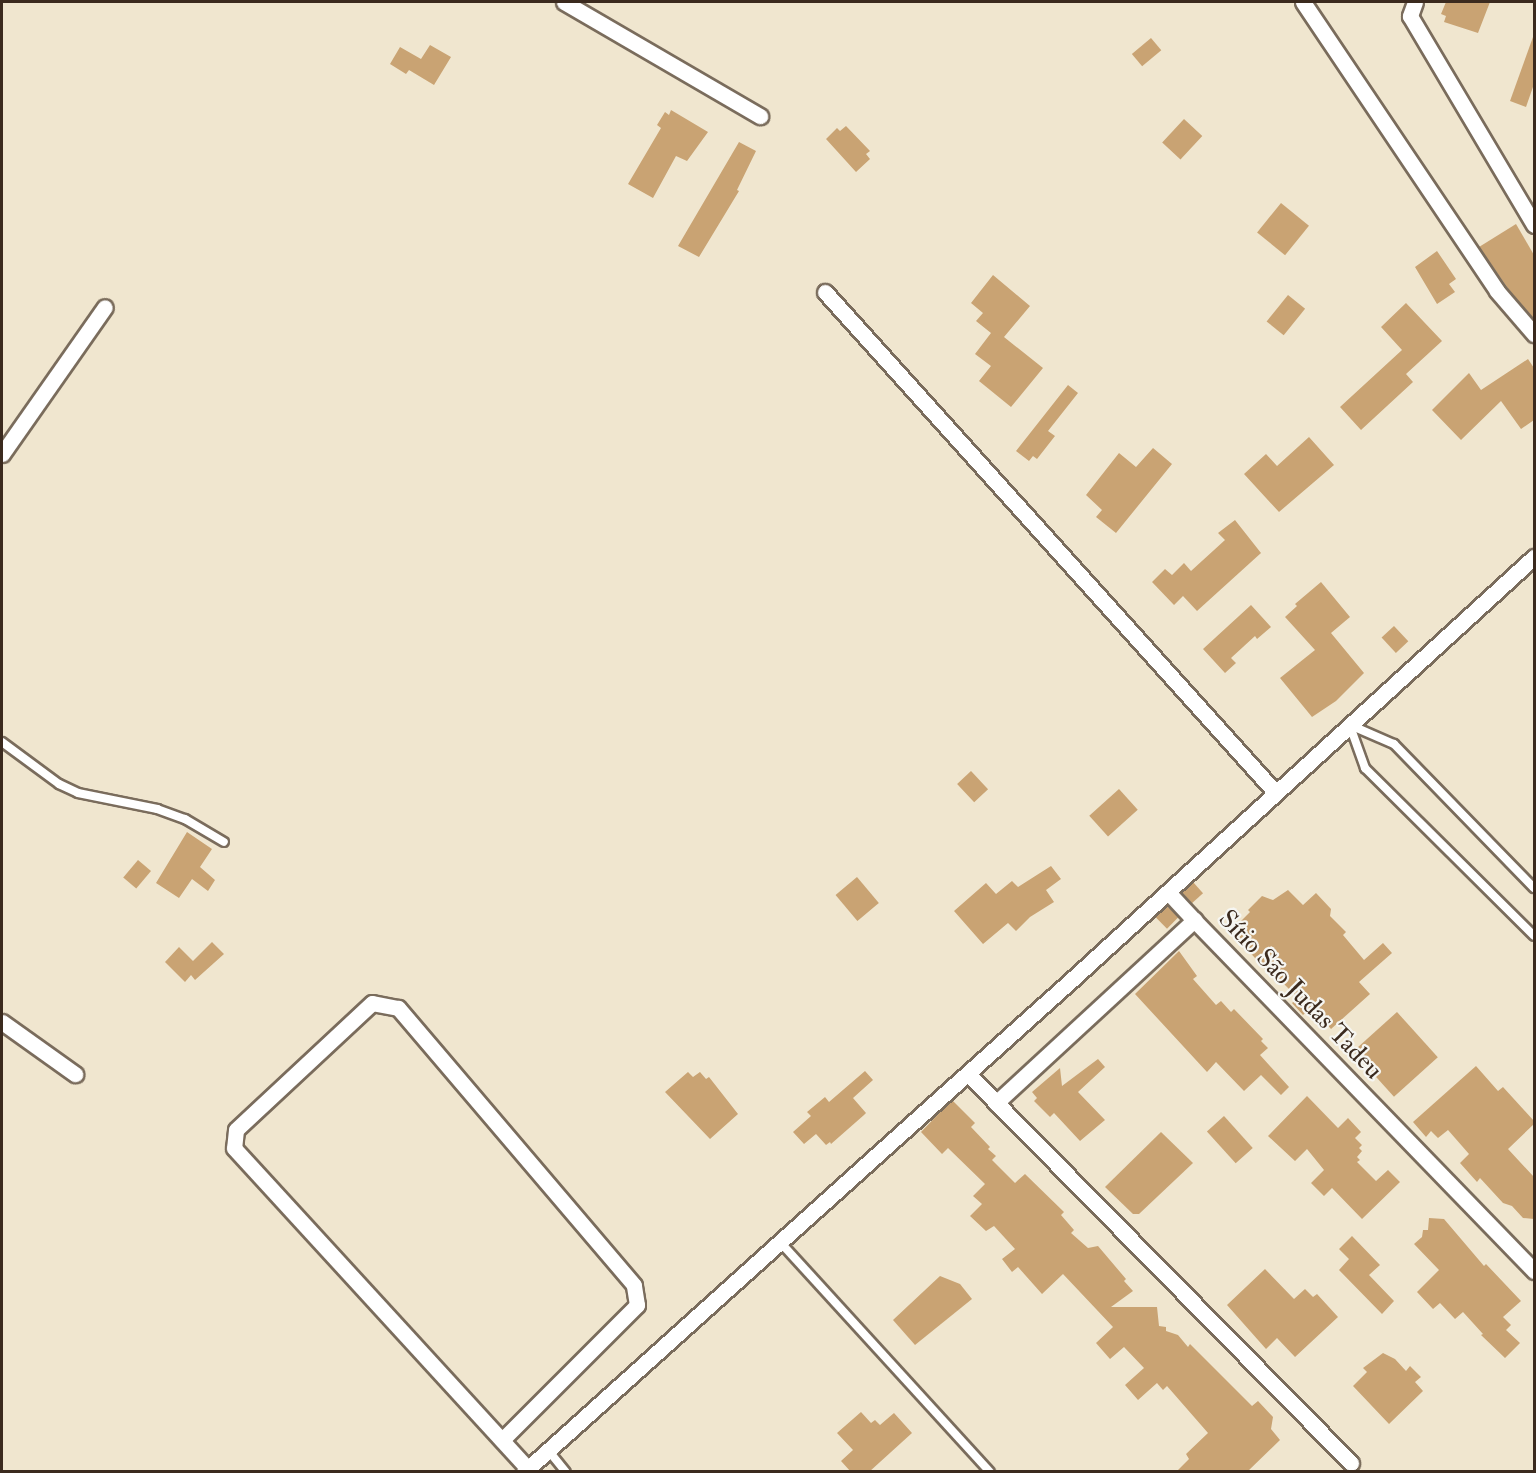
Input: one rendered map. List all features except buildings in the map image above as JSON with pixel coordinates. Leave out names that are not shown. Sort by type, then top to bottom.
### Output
[{"type":"street","points":[[564,2],[760,116]]},
{"type":"street","points":[[1303,2],[1497,291],[1534,334]]},
{"type":"street","points":[[1415,2],[1410,16],[1534,225]]},
{"type":"street","points":[[825,292],[1276,793]]},
{"type":"street","points":[[2,454],[105,306]]},
{"type":"street","points":[[502,1440],[637,1305],[634,1285],[398,1008],[372,1004],[236,1130],[234,1148],[502,1440],[526,1470],[778,1241],[968,1074],[1534,558]]},
{"type":"street","points":[[1168,892],[1194,920]]},
{"type":"street","name":"Sítio São Judas Tadeu","points":[[996,1103],[1194,920],[1534,1270]]},
{"type":"street","points":[[2,1022],[75,1074]]},
{"type":"street","points":[[968,1074],[1351,1463]]},
{"type":"lane","points":[[1349,725],[1394,744],[1534,888]]},
{"type":"lane","points":[[1349,725],[1365,768],[1534,936]]},
{"type":"lane","points":[[2,742],[59,784],[78,793],[157,809],[185,819],[224,842]]},
{"type":"lane","points":[[778,1241],[990,1472]]},
{"type":"lane","points":[[548,1450],[566,1472]]}]
